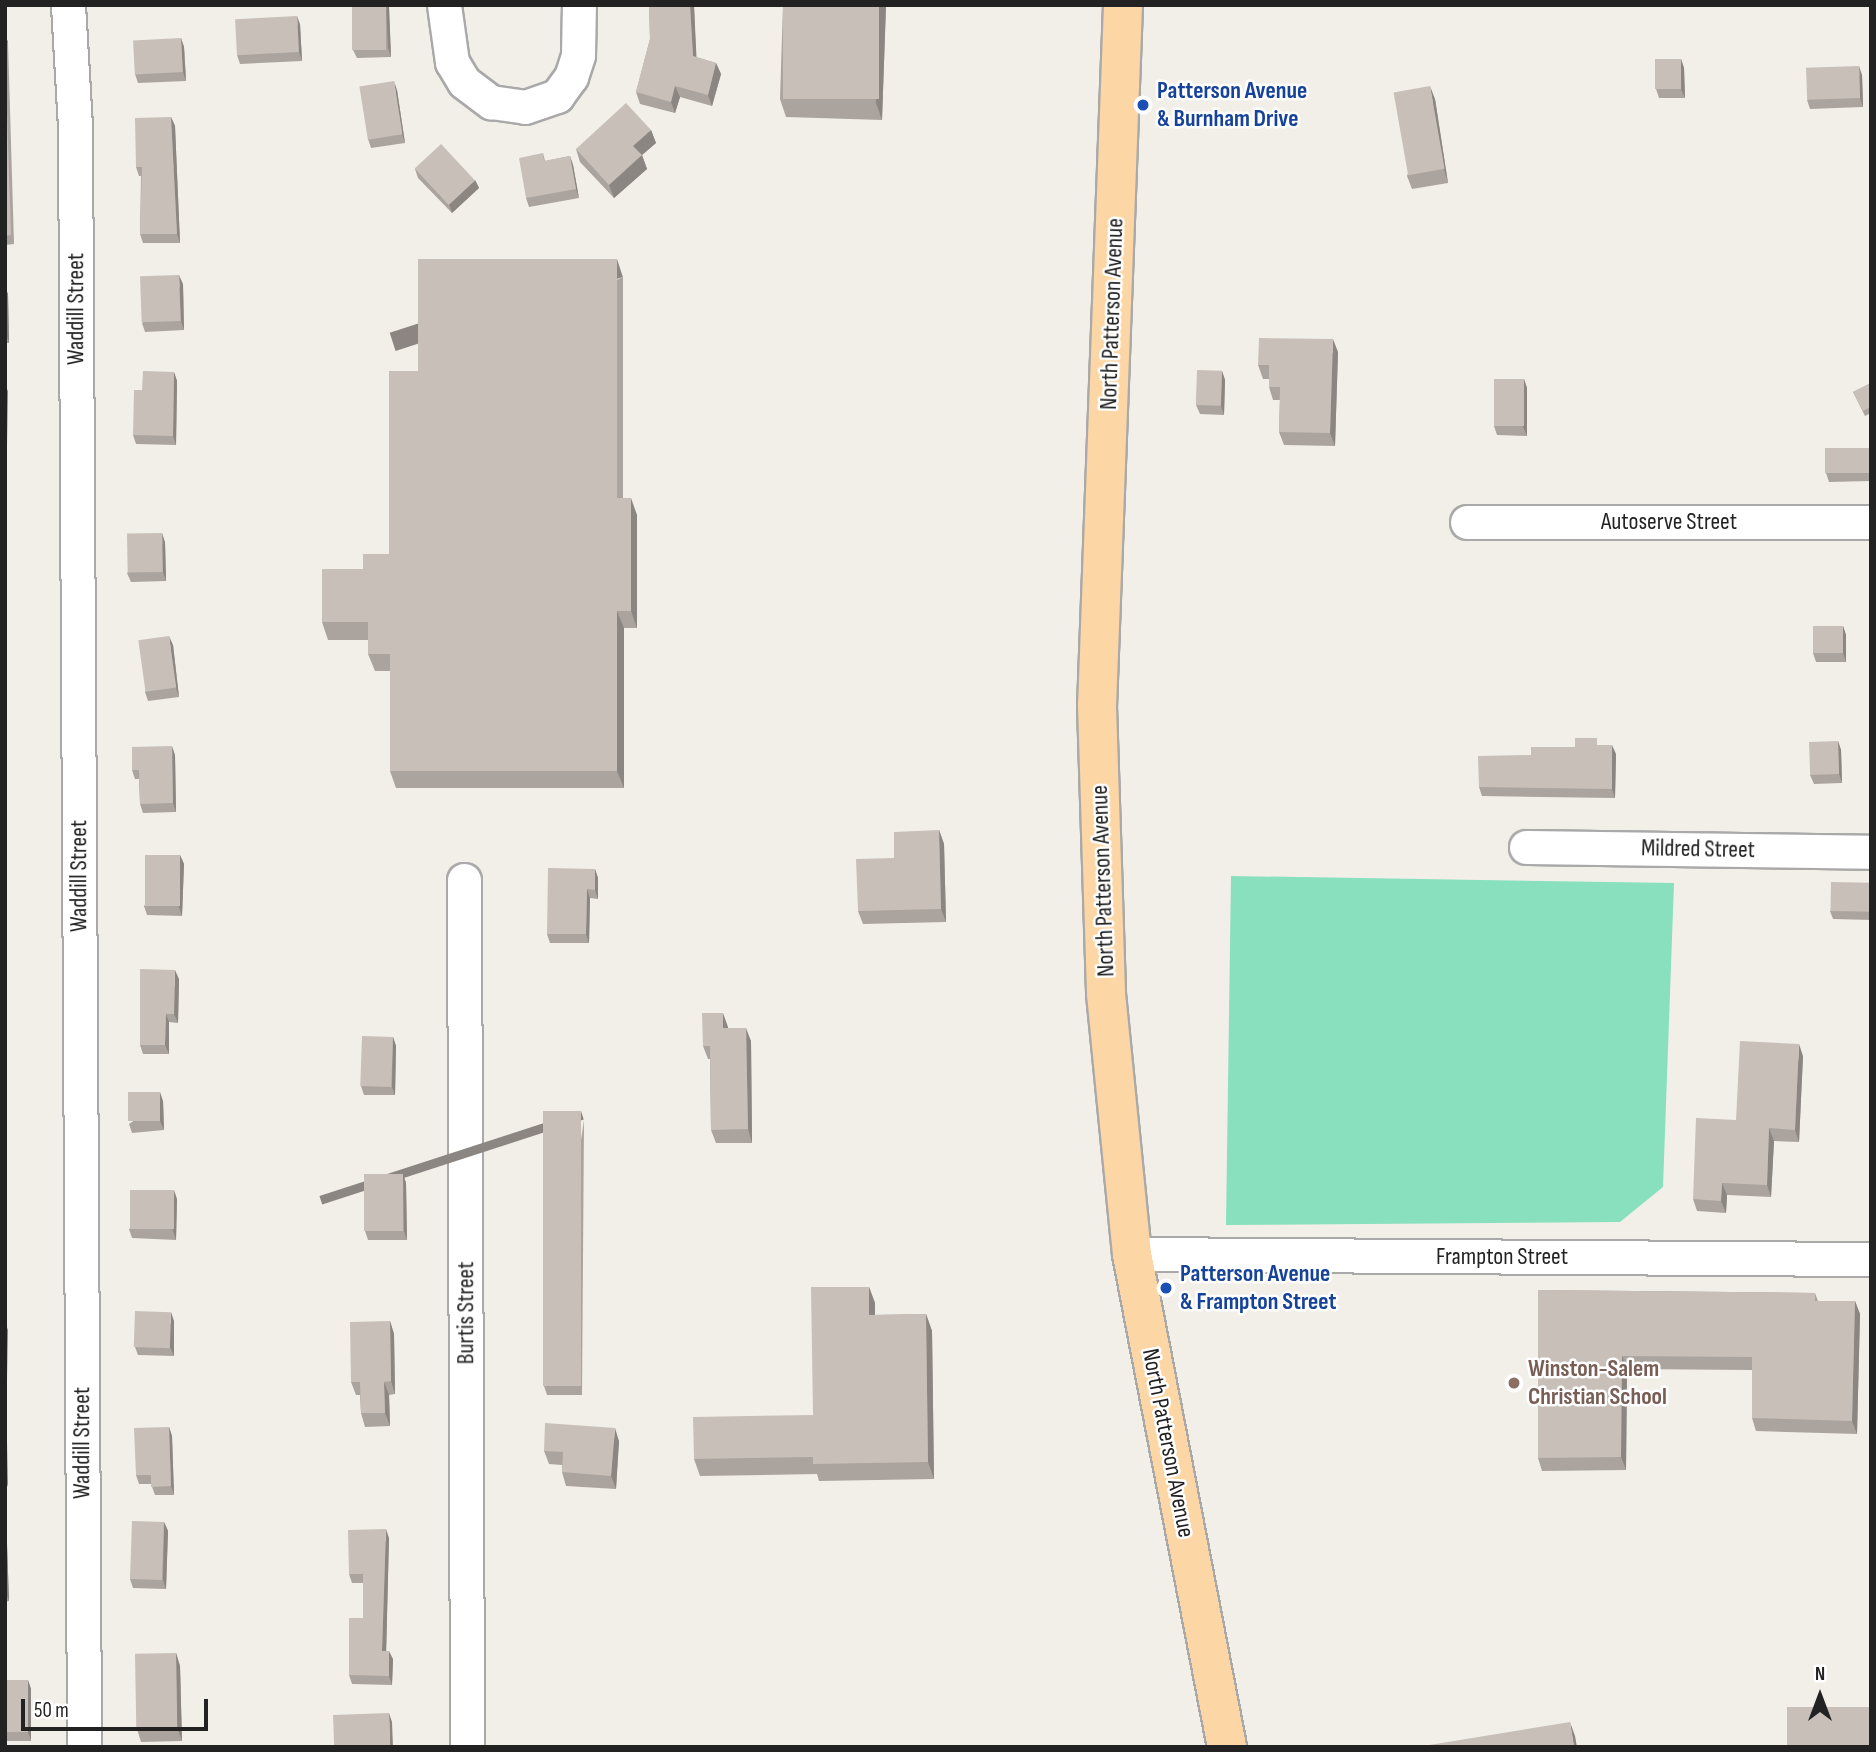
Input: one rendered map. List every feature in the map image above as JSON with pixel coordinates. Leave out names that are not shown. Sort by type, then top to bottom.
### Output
[{"type":"main road","name":"North Patterson Avenue","points":[[1123,5],[1097,706],[1107,994],[1132,1254],[1227,1747]]},
{"type":"street","name":"Waddill Street","points":[[68,5],[75,128],[84,1747]]},
{"type":"street","points":[[444,5],[452,62],[464,82],[491,102],[525,107],[557,96],[571,77],[578,55],[579,5]]},
{"type":"street","name":"Autoserve Street","points":[[1467,522],[1871,522]]},
{"type":"street","name":"Mildred Street","points":[[1526,847],[1871,852]]},
{"type":"street","name":"Burtis Street","points":[[464,880],[467,1747]]},
{"type":"street","name":"Frampton Street","points":[[1132,1254],[1871,1259]]},
{"type":"green space","points":[[1231,876],[1674,883],[1663,1187],[1620,1222],[1226,1225]]},
{"type":"building","points":[[352,5],[386,5],[386,50],[352,50]]},
{"type":"building","points":[[649,5],[690,5],[693,56],[716,63],[708,95],[675,86],[671,102],[636,92],[650,39]]},
{"type":"building","points":[[783,5],[879,5],[879,99],[783,99]]},
{"type":"building","points":[[297,16],[299,52],[237,55],[235,19]]},
{"type":"building","points":[[181,38],[183,72],[135,74],[133,41]]},
{"type":"building","points":[[5,47],[11,235],[5,236]]},
{"type":"building","points":[[1655,59],[1681,59],[1681,89],[1655,89]]},
{"type":"building","points":[[1859,66],[1860,98],[1807,100],[1806,68]]},
{"type":"building","points":[[394,81],[402,134],[368,140],[359,86]]},
{"type":"building","points":[[1430,86],[1445,169],[1408,175],[1394,92]]},
{"type":"building","points":[[626,103],[651,130],[633,146],[642,155],[609,185],[576,149]]},
{"type":"building","points":[[171,117],[177,234],[140,234],[142,167],[136,167],[135,118]]},
{"type":"building","points":[[441,144],[475,181],[449,205],[415,169]]},
{"type":"building","points":[[543,153],[544,161],[570,156],[576,189],[526,198],[519,158]]},
{"type":"building","points":[[418,259],[617,259],[617,498],[631,498],[631,611],[617,611],[617,771],[390,771],[390,654],[368,654],[368,622],[322,622],[322,569],[363,569],[363,554],[389,554],[389,371],[418,371]]},
{"type":"building","points":[[179,275],[181,321],[142,322],[140,276]]},
{"type":"building","points":[[1259,338],[1333,339],[1330,433],[1279,432],[1280,387],[1269,387],[1269,365],[1258,365]]},
{"type":"building","points":[[1197,370],[1222,371],[1221,406],[1196,405]]},
{"type":"building","points":[[143,371],[174,372],[173,436],[133,435],[134,390],[142,390]]},
{"type":"building","points":[[1494,379],[1524,379],[1524,426],[1494,426]]},
{"type":"building","points":[[1871,383],[1871,407],[1863,411],[1853,392]]},
{"type":"building","points":[[1825,448],[1871,448],[1871,473],[1825,473]]},
{"type":"building","points":[[162,533],[163,572],[128,573],[127,534]]},
{"type":"building","points":[[1813,626],[1843,626],[1843,653],[1813,653]]},
{"type":"building","points":[[169,636],[176,687],[146,692],[138,640]]},
{"type":"building","points":[[1575,738],[1597,738],[1597,745],[1612,745],[1612,789],[1479,787],[1478,756],[1531,755],[1531,747],[1575,747]]},
{"type":"building","points":[[1838,741],[1839,774],[1810,775],[1809,742]]},
{"type":"building","points":[[172,746],[173,803],[140,804],[139,770],[132,770],[132,747]]},
{"type":"building","points":[[939,830],[941,909],[858,911],[856,859],[894,858],[894,832]]},
{"type":"building","points":[[145,855],[180,855],[180,906],[145,906]]},
{"type":"building","points":[[548,868],[595,869],[595,890],[587,889],[586,934],[547,934]]},
{"type":"building","points":[[1831,882],[1871,883],[1870,912],[1830,911]]},
{"type":"building","points":[[140,969],[175,970],[174,1014],[166,1014],[165,1045],[140,1045]]},
{"type":"building","points":[[702,1013],[723,1013],[723,1028],[746,1028],[748,1129],[711,1130],[710,1046],[703,1046]]},
{"type":"building","points":[[362,1036],[393,1037],[391,1087],[360,1086]]},
{"type":"building","points":[[1740,1041],[1799,1044],[1795,1130],[1769,1128],[1767,1185],[1722,1183],[1721,1201],[1693,1199],[1696,1118],[1736,1120]]},
{"type":"building","points":[[128,1092],[160,1092],[160,1121],[128,1121]]},
{"type":"building","points":[[543,1111],[581,1111],[581,1386],[543,1386]]},
{"type":"building","points":[[364,1174],[403,1174],[403,1231],[364,1231]]},
{"type":"building","points":[[130,1190],[174,1190],[174,1229],[130,1229]]},
{"type":"building","points":[[811,1287],[869,1287],[869,1315],[926,1314],[928,1462],[813,1464],[813,1457],[694,1459],[693,1417],[813,1415]]},
{"type":"building","points":[[1538,1290],[1815,1293],[1815,1301],[1855,1301],[1852,1421],[1752,1418],[1752,1357],[1622,1356],[1621,1457],[1538,1458]]},
{"type":"building","points":[[135,1311],[171,1312],[170,1348],[134,1347]]},
{"type":"building","points":[[390,1321],[391,1381],[384,1382],[385,1413],[361,1413],[360,1382],[351,1382],[350,1322]]},
{"type":"building","points":[[545,1423],[615,1428],[611,1476],[562,1472],[563,1452],[544,1451]]},
{"type":"building","points":[[169,1427],[171,1486],[151,1487],[151,1475],[136,1475],[134,1428]]},
{"type":"building","points":[[132,1521],[164,1522],[162,1580],[130,1579]]},
{"type":"building","points":[[386,1529],[382,1651],[389,1651],[389,1676],[349,1675],[349,1618],[363,1618],[363,1574],[349,1574],[348,1530]]},
{"type":"building","points":[[176,1653],[177,1728],[136,1729],[135,1654]]},
{"type":"building","points":[[5,1680],[28,1680],[28,1732],[5,1732]]},
{"type":"building","points":[[1787,1707],[1871,1707],[1871,1747],[1787,1747]]},
{"type":"building","points":[[389,1713],[390,1747],[334,1747],[333,1715]]},
{"type":"building","points":[[1570,1722],[1574,1747],[1417,1747]]},
{"type":"place","name":"Patterson Avenue & Burnham Drive","points":[[1143,105]]},
{"type":"place","name":"Patterson Avenue & Frampton Street","points":[[1166,1288]]},
{"type":"place","name":"Winston-Salem Christian School","points":[[1514,1383]]}]
